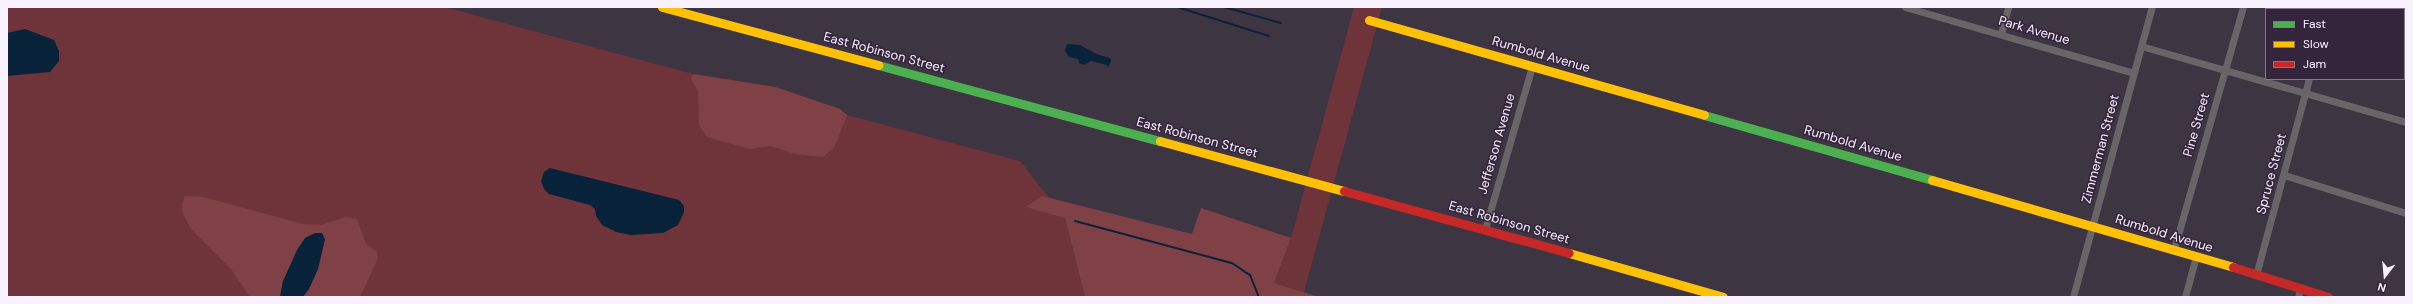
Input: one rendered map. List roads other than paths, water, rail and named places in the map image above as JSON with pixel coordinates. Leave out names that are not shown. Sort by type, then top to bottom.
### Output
[{"type":"street","name":"East Robinson Street","points":[[662,7],[1485,229],[1724,297]]},
{"type":"street","name":"Park Avenue","points":[[1905,7],[2133,73]]},
{"type":"street","points":[[2001,34],[2008,7]]},
{"type":"street","name":"Zimmerman Street","points":[[2073,297],[2152,7]]},
{"type":"street","name":"Pine Street","points":[[2174,249],[2243,7]]},
{"type":"street","name":"Rumbold Avenue","points":[[1369,20],[2174,249],[2256,275],[2299,293],[2328,297]]},
{"type":"street","points":[[2141,46],[2306,92],[2406,122]]},
{"type":"street","name":"Jefferson Avenue","points":[[1485,229],[1532,66]]},
{"type":"street","name":"Spruce Street","points":[[2256,275],[2309,80]]},
{"type":"street","points":[[2284,175],[2406,213]]},
{"type":"street","points":[[2185,297],[2196,256]]},
{"type":"water","points":[[25,29],[54,40],[59,51],[59,61],[50,72],[7,76],[7,33]]},
{"type":"water","points":[[1067,44],[1080,45],[1096,54],[1110,58],[1111,61],[1108,68],[1107,65],[1091,61],[1084,65],[1079,63],[1078,59],[1069,57],[1065,51]]},
{"type":"water","points":[[550,168],[679,200],[684,206],[684,212],[678,225],[663,233],[631,235],[616,232],[602,225],[596,216],[595,209],[590,205],[549,194],[544,189],[541,181],[544,172]]},
{"type":"water","points":[[315,233],[322,233],[325,239],[318,269],[309,289],[303,297],[280,297],[283,281],[297,250],[305,238]]},
{"type":"waterway","points":[[1177,7],[1269,36]]},
{"type":"waterway","points":[[1224,7],[1281,23]]},
{"type":"waterway","points":[[1075,221],[1232,263],[1250,275],[1259,297]]}]
